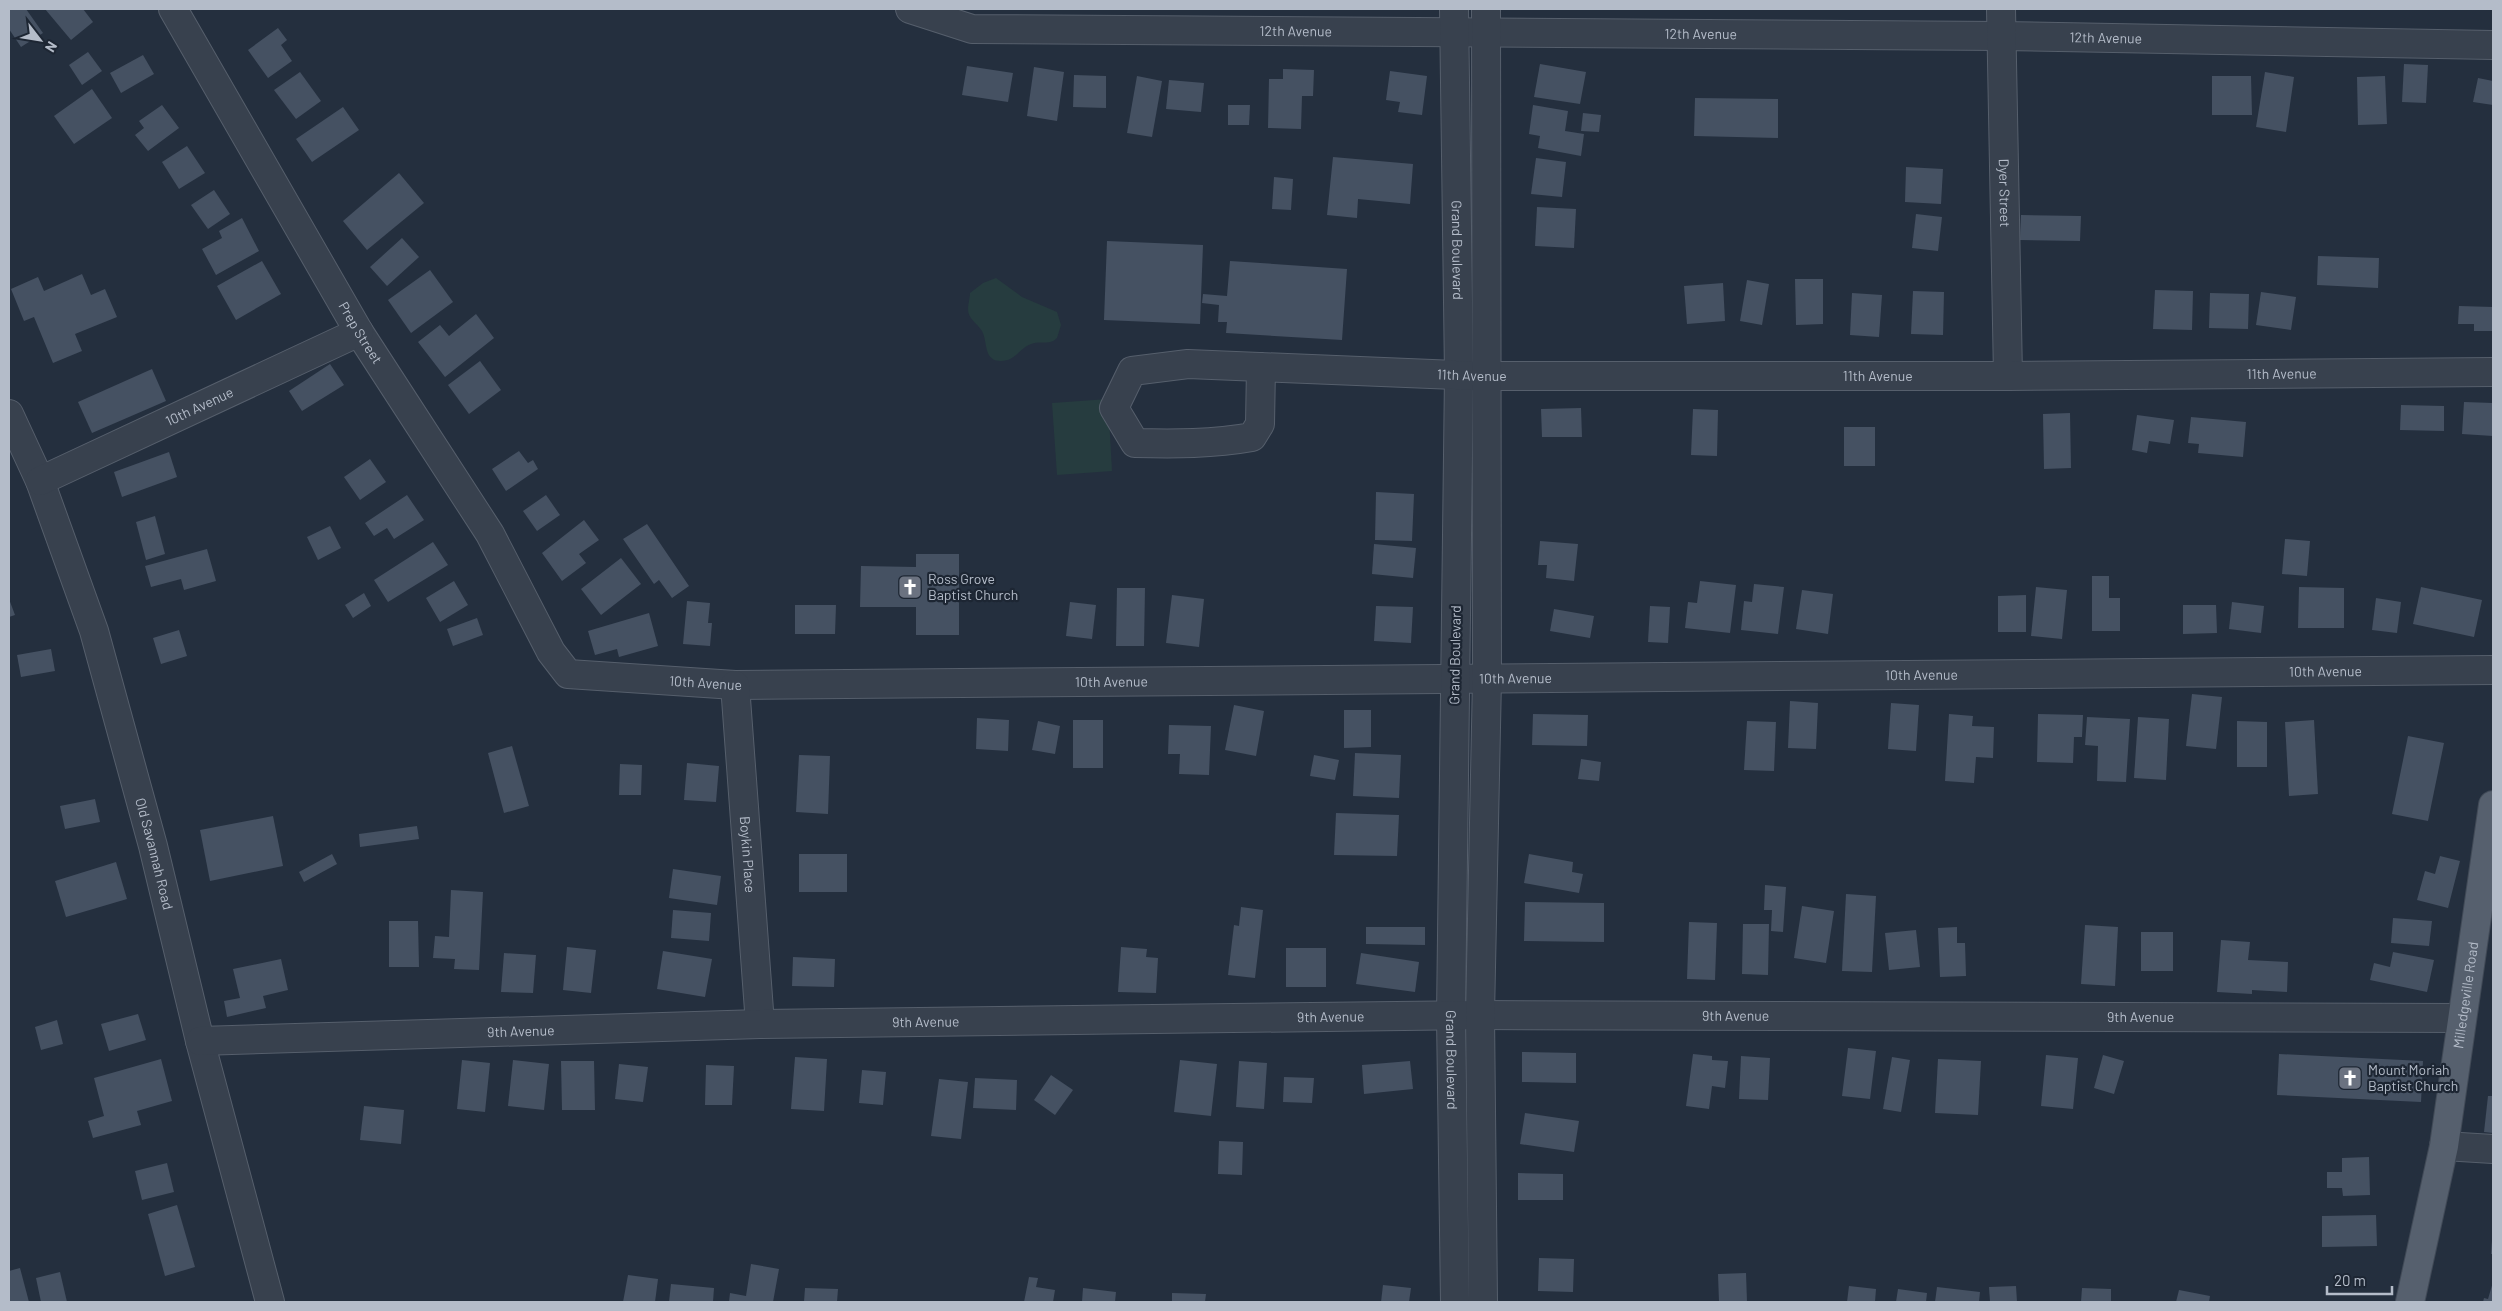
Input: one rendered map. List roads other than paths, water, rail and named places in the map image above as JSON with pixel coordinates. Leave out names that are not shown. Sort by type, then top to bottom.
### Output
[{"type":"main road","name":"Milledgeville Road","points":[[2410,1302],[2444,1146],[2493,805]]},
{"type":"street","name":"Prep Street","points":[[173,9],[359,332],[490,534],[551,652]]},
{"type":"street","name":"12th Avenue","points":[[910,9],[972,28],[1486,20],[2001,36],[2493,44]]},
{"type":"street","name":"Dyer Street","points":[[2001,9],[2008,376]]},
{"type":"street","name":"Grand Boulevard","points":[[1454,20],[1487,679],[1480,1015],[1483,1302]]},
{"type":"street","name":"Grand Boulevard","points":[[1455,1302],[1451,1016],[1455,679],[1472,375],[1486,20]]},
{"type":"street","name":"10th Avenue","points":[[40,481],[359,332]]},
{"type":"street","name":"11th Avenue","points":[[1261,367],[1260,424],[1252,437],[1204,443],[1135,443],[1114,408],[1132,372],[1188,364],[1472,375],[2008,376],[2493,372]]},
{"type":"street","name":"Old Savannah Road","points":[[9,414],[40,481],[94,630],[153,846],[200,1041],[270,1302]]},
{"type":"street","name":"10th Avenue","points":[[551,652],[568,674],[735,685],[2493,670]]},
{"type":"street","name":"Boykin Place","points":[[735,685],[760,1024]]},
{"type":"street","name":"9th Avenue","points":[[200,1041],[760,1024],[1480,1015],[2461,1018]]},
{"type":"street","points":[[2444,1146],[2493,1148]]},
{"type":"place","name":"Ross Grove Baptist Church","points":[[910,587]]},
{"type":"place","name":"Mount Moriah Baptist Church","points":[[2350,1078]]}]
